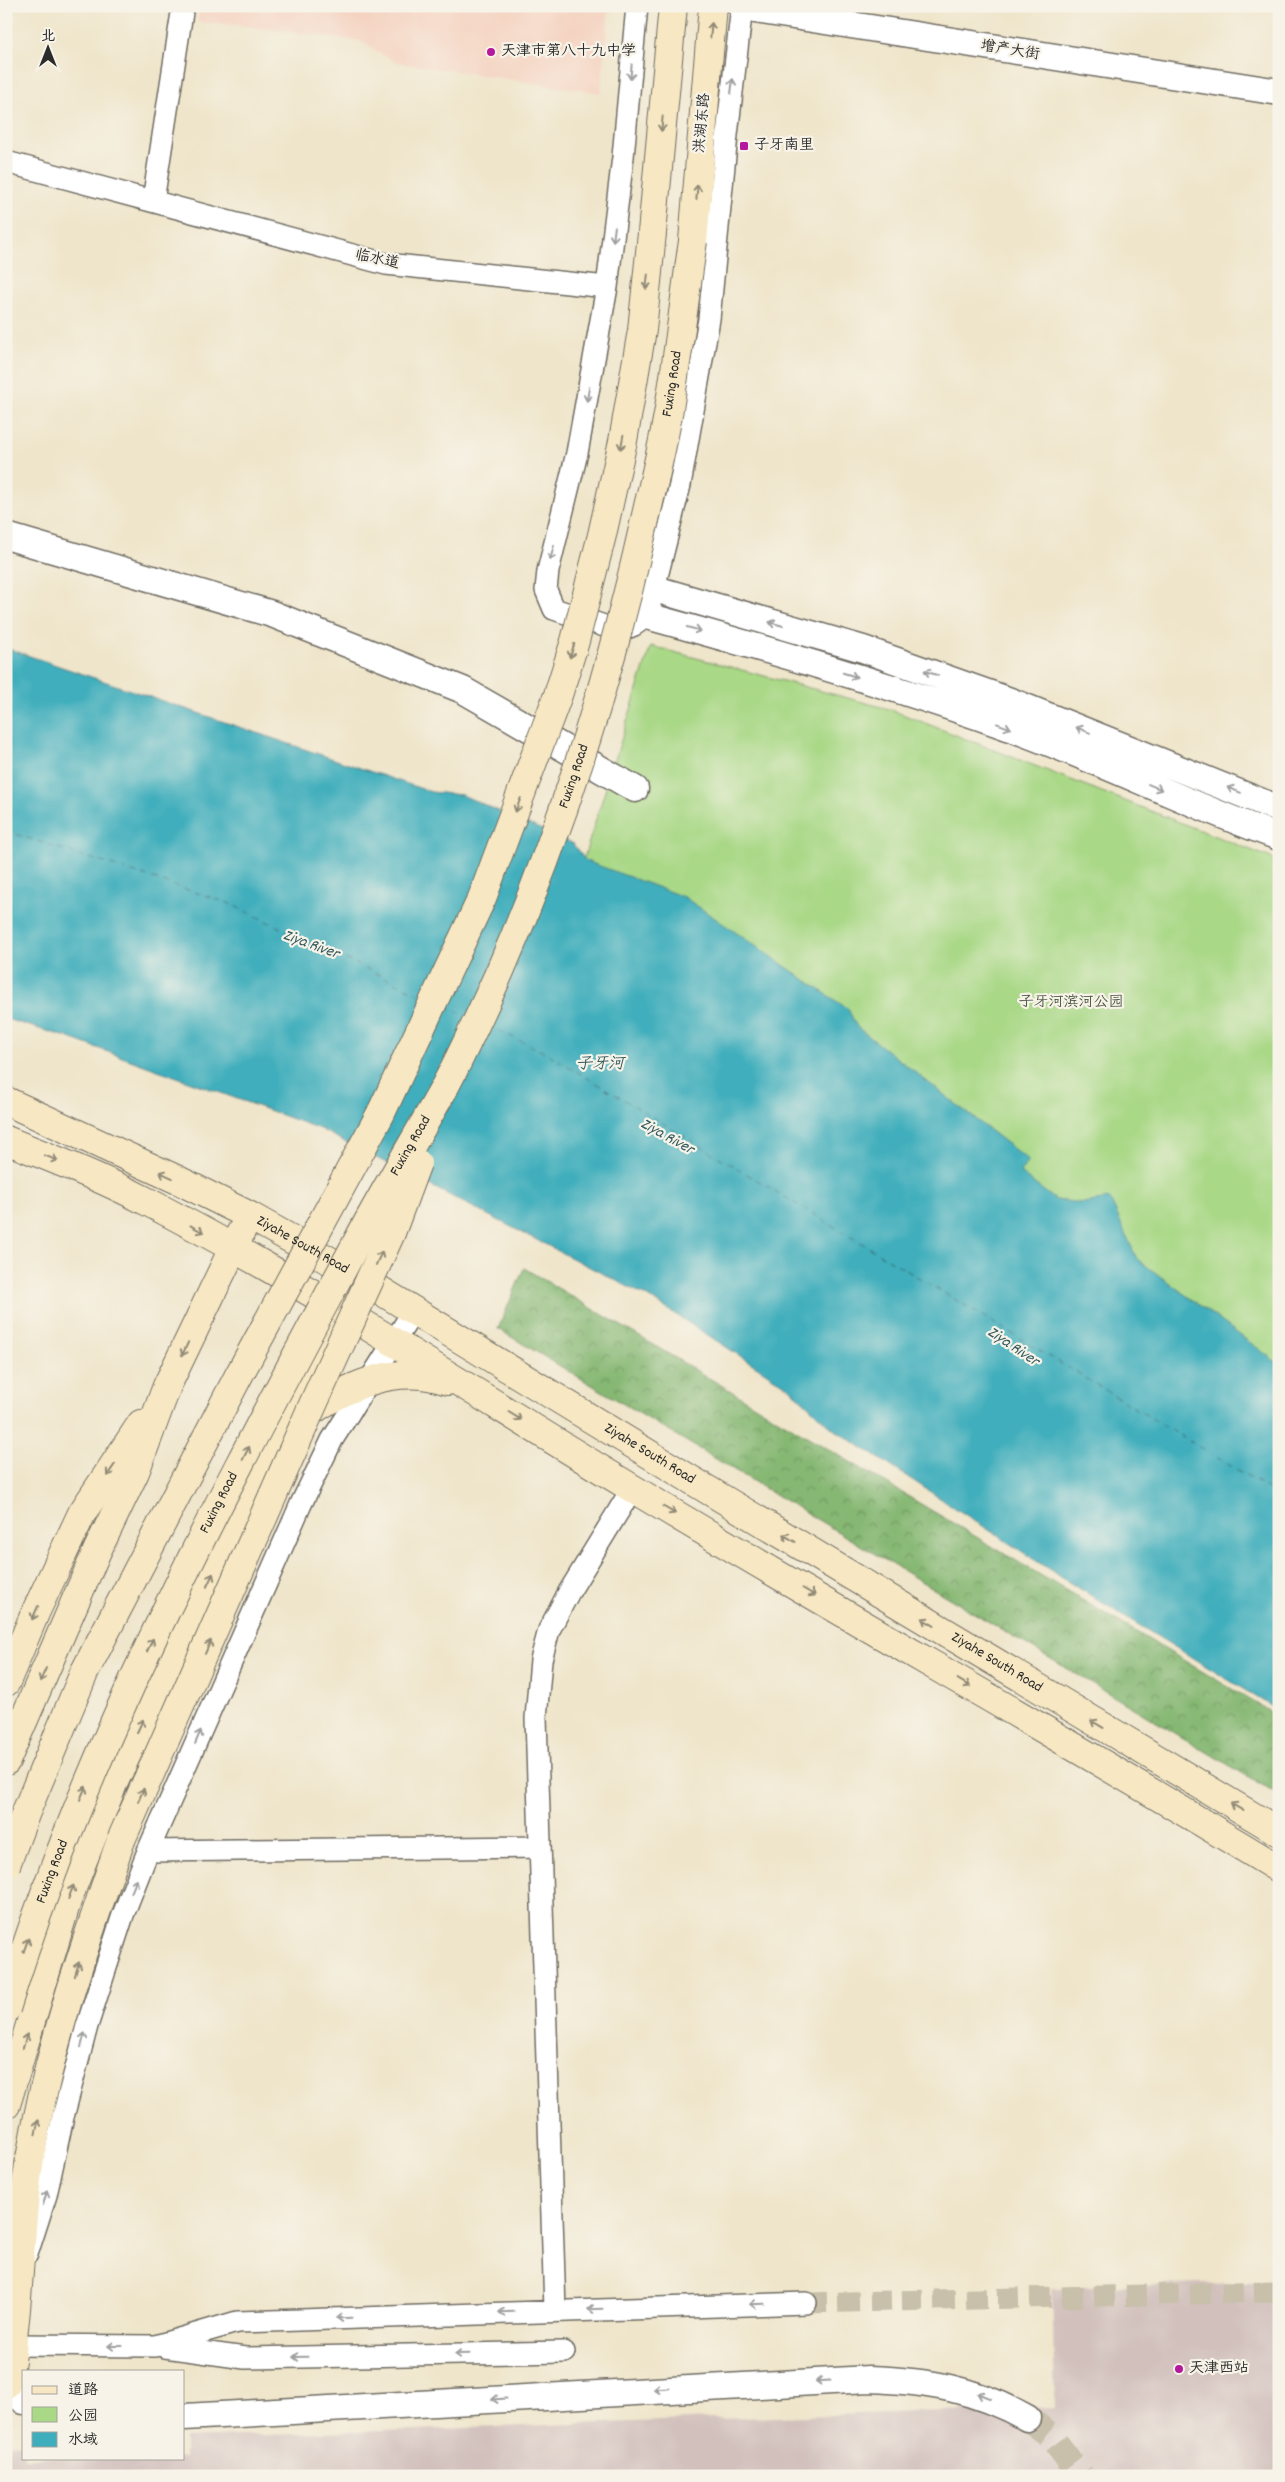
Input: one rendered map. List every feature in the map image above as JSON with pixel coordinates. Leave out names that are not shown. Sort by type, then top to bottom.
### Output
[{"type":"main road","points":[[6,1865],[84,1673],[239,1375],[381,1113],[482,898],[558,695],[575,641],[600,545],[623,441],[640,339],[674,6]]},
{"type":"main road","name":"洪湖东路","points":[[693,241],[713,6]]},
{"type":"main road","name":"Fuxing Road","points":[[6,2008],[23,1953],[72,1820],[122,1704],[259,1427],[361,1235],[445,1087],[499,973],[537,883],[597,714],[636,559],[670,404],[693,241]]},
{"type":"main road","points":[[7,2384],[20,2278],[30,2160],[60,2027],[80,1960],[121,1840],[315,1400],[391,1233],[445,1087]]},
{"type":"main road","name":"Ziyahe South Road","points":[[6,1101],[250,1216],[344,1268],[700,1485],[1279,1832]]},
{"type":"main road","points":[[6,1140],[94,1176],[148,1202],[242,1254],[393,1341],[632,1489],[1279,1869]]},
{"type":"main road","points":[[6,1760],[97,1551],[135,1472],[167,1386],[206,1305],[242,1254],[250,1216]]},
{"type":"main road","points":[[6,2105],[68,1901],[113,1784],[338,1310],[344,1268],[299,1255],[242,1254]]},
{"type":"main road","points":[[278,1438],[324,1402],[344,1391],[389,1376],[422,1375],[474,1391]]},
{"type":"main road","points":[[6,1682],[36,1611],[82,1513],[167,1386]]},
{"type":"street","points":[[153,201],[183,6]]},
{"type":"street","points":[[637,6],[623,157],[607,287],[577,453],[548,570],[546,590],[554,609],[619,631],[634,625],[647,616],[680,485],[709,319],[726,135],[742,7]]},
{"type":"street","name":"增产大街","points":[[742,7],[1279,92]]},
{"type":"street","name":"临水道","points":[[6,162],[386,264],[607,287]]},
{"type":"street","points":[[6,536],[272,614],[463,690],[635,790]]},
{"type":"street","points":[[654,589],[862,649],[1013,702],[1279,809]]},
{"type":"street","points":[[647,616],[856,677],[1006,726],[1222,817],[1279,837]]},
{"type":"street","points":[[20,2278],[46,2195],[63,2117],[87,2026],[123,1915],[148,1851],[301,1504],[332,1440],[414,1310]]},
{"type":"street","points":[[555,2310],[536,1718],[542,1660],[549,1630],[569,1592],[632,1489]]},
{"type":"street","points":[[148,1851],[539,1847]]},
{"type":"street","points":[[155,2346],[237,2322],[806,2303]]},
{"type":"street","points":[[12,2345],[155,2346],[245,2358],[564,2352]]},
{"type":"street","points":[[185,2417],[870,2379],[934,2383],[999,2402],[1027,2418]]},
{"type":"street","points":[[7,2384],[22,2399]]},
{"type":"shaded area","name":"天津市第八十九中学","points":[[200,6],[609,6],[601,93],[395,62],[360,41],[246,26],[198,22]]},
{"type":"shaded area","name":"天津西站","points":[[1279,2282],[1279,2476],[6,2476],[6,2444],[22,2443],[22,2460],[185,2460],[185,2438],[1055,2407],[1052,2288]]},
{"type":"green space","name":"子牙河滨河公园","points":[[651,646],[889,709],[1279,861],[1279,1412],[566,914]]},
{"type":"green space","points":[[524,1268],[1279,1717],[1279,1795],[498,1329]]},
{"type":"water","name":"子牙河","points":[[6,648],[431,792],[462,795],[572,843],[586,861],[684,897],[848,1009],[857,1027],[1028,1160],[1020,1173],[1056,1200],[1083,1203],[1110,1199],[1137,1259],[1279,1364],[1279,1711],[1064,1579],[831,1427],[790,1388],[650,1298],[320,1129],[67,1037],[6,1019]]},
{"type":"ferry route","points":[[6,831],[228,903],[422,995]]},
{"type":"ferry route","points":[[446,1006],[465,1015]]},
{"type":"ferry route","points":[[489,1026],[548,1054],[1279,1495]]},
{"type":"tunnel","points":[[806,2303],[1279,2292]]},
{"type":"tunnel","points":[[1027,2418],[1049,2434],[1081,2476]]},
{"type":"place","name":"天津市第八十九中学","points":[[491,52]]},
{"type":"place","name":"子牙南里","points":[[744,146]]},
{"type":"place","name":"天津西站","points":[[1179,2369]]},
{"type":"water label","name":"Ziya River","points":[[311,945]]},
{"type":"water label","name":"Ziya River","points":[[667,1137]]},
{"type":"water label","name":"Ziya River","points":[[1013,1347]]}]
